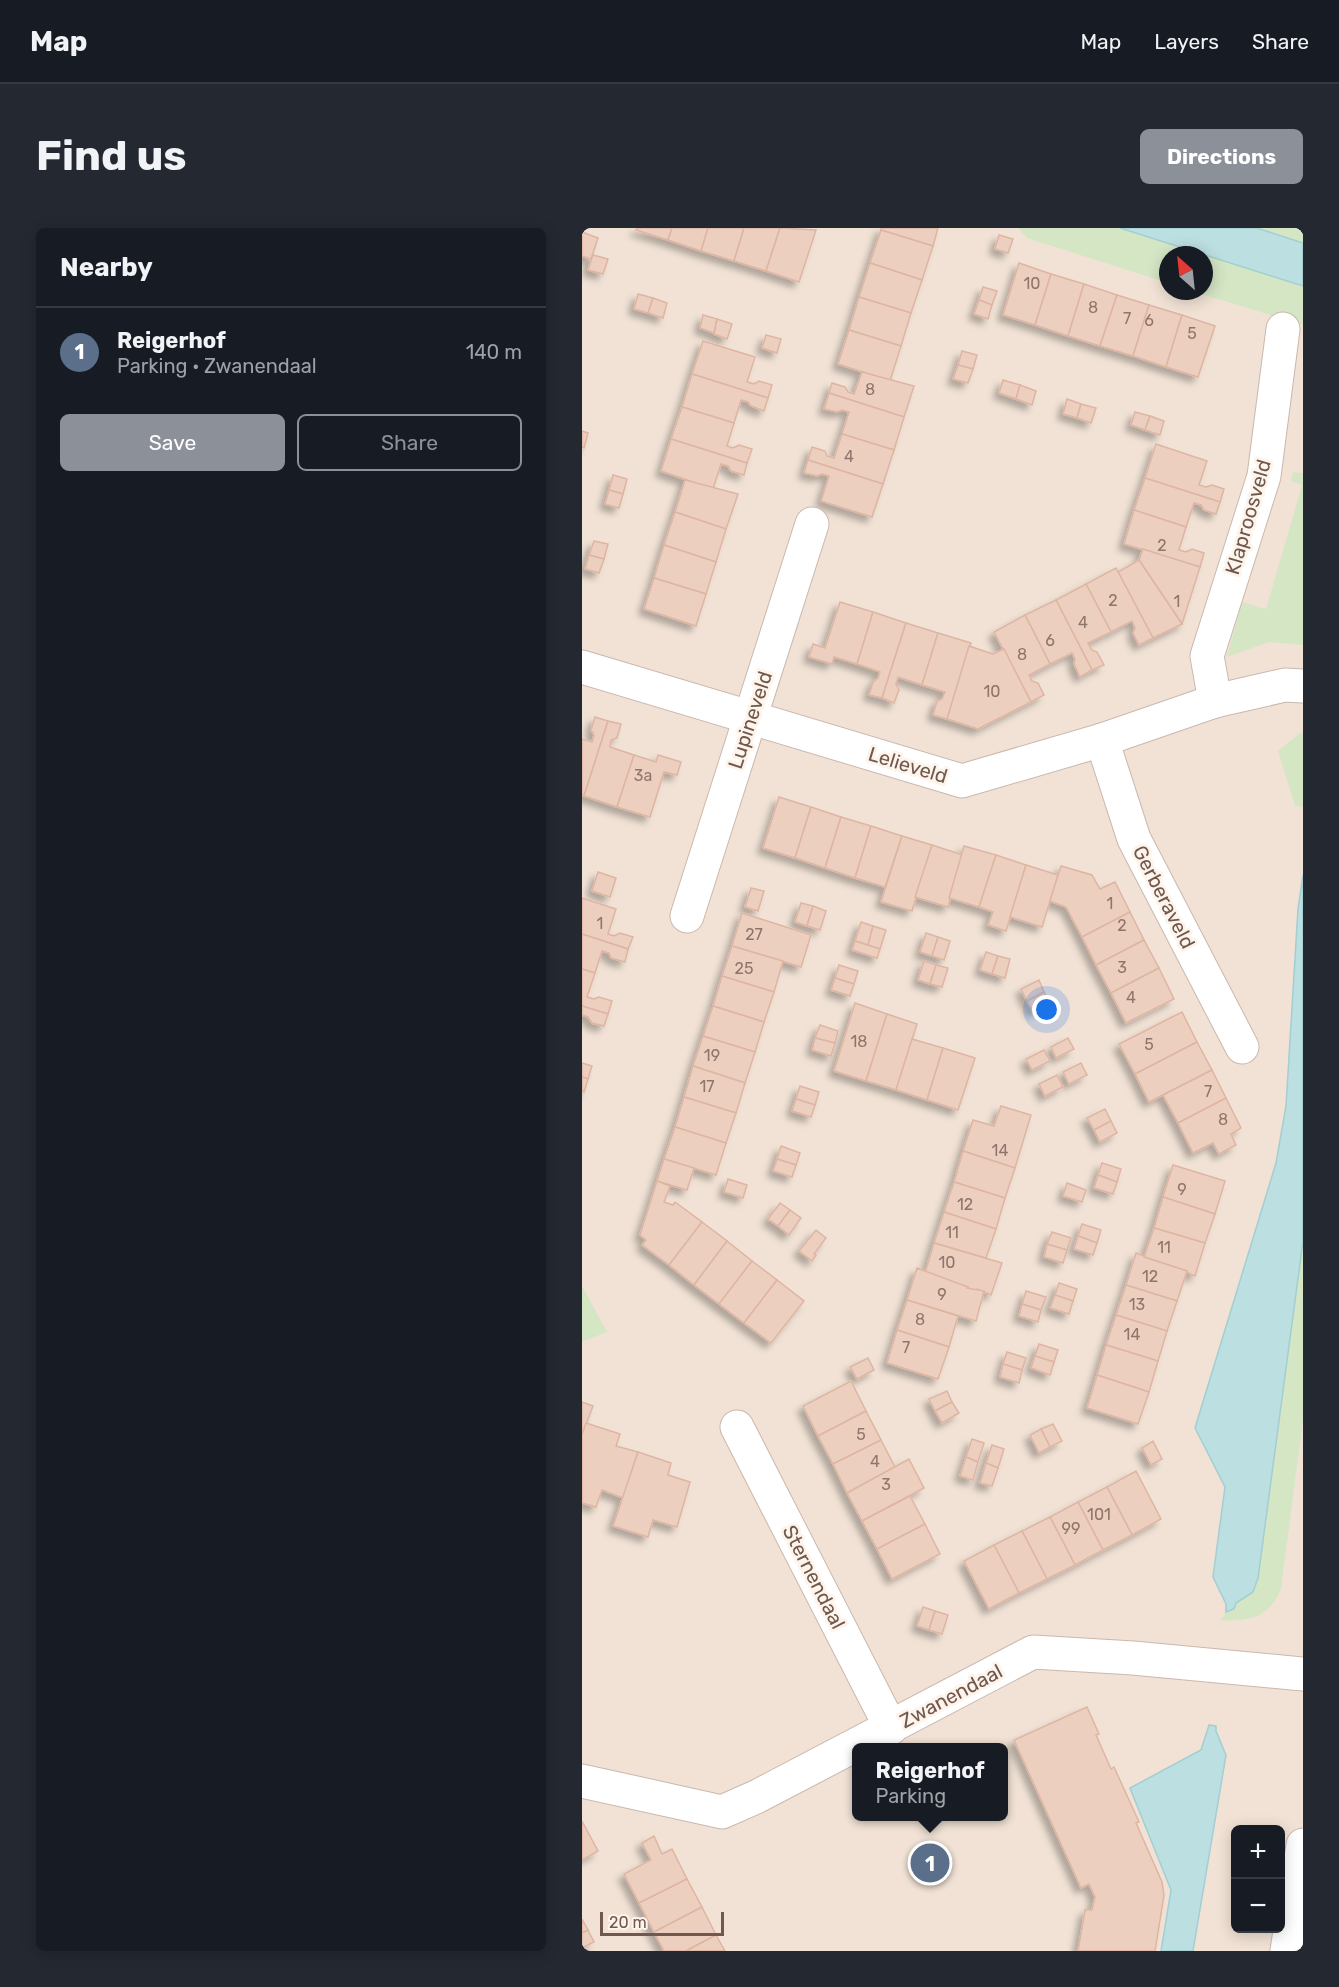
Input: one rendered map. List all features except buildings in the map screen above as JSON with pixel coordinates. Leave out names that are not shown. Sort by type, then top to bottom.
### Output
[{"type":"street","name":"Klaproosveld","points":[[1215,701],[1207,656],[1264,476],[1283,329]]},
{"type":"street","name":"Lupineveld","points":[[687,916],[812,524]]},
{"type":"street","name":"Lelieveld","points":[[582,667],[962,781],[1102,740],[1215,701],[1285,685],[1303,686]]},
{"type":"street","name":"Gerberaveld","points":[[1102,740],[1134,839],[1242,1047]]},
{"type":"street","name":"Sternendaal","points":[[737,1427],[891,1728]]},
{"type":"street","name":"Zwanendaal","points":[[862,1743],[1033,1652],[1132,1658],[1303,1674]]},
{"type":"street","name":"Zwanendaal","points":[[582,1781],[722,1812],[852,1748]]},
{"type":"street","points":[[1287,1951],[1303,1845]]},
{"type":"shaded area","points":[[582,228],[1303,228],[1303,1951],[582,1951]]},
{"type":"green space","points":[[1018,228],[1120,228],[1177,246],[1159,246],[1159,280],[1027,238]]},
{"type":"green space","points":[[1257,228],[1303,228],[1303,243]]},
{"type":"green space","points":[[1213,257],[1303,286],[1303,325],[1213,297]]},
{"type":"green space","points":[[1293,472],[1303,473],[1303,645],[1269,642],[1227,657],[1242,602],[1266,609],[1302,485],[1291,481]]},
{"type":"green space","points":[[1303,733],[1303,807],[1295,806],[1278,751]]},
{"type":"green space","points":[[1303,1241],[1303,1419],[1281,1589],[1270,1606],[1257,1616],[1240,1620],[1220,1620],[1226,1612],[1234,1609],[1236,1603],[1253,1592],[1258,1578]]},
{"type":"green space","points":[[582,1286],[607,1332],[584,1341],[582,1341]]},
{"type":"water","points":[[1120,228],[1257,228],[1303,243],[1303,286],[1213,257],[1213,246],[1177,246]]},
{"type":"water","points":[[1303,875],[1303,1241],[1258,1578],[1253,1592],[1236,1603],[1234,1609],[1226,1612],[1226,1604],[1213,1577],[1225,1487],[1195,1428],[1276,1163],[1286,1106],[1298,909]]},
{"type":"water","points":[[1209,1725],[1216,1726],[1226,1755],[1193,1951],[1161,1951],[1171,1890],[1130,1788],[1201,1750]]},
{"type":"place","name":"Reigerhof","points":[[930,1863]]}]
